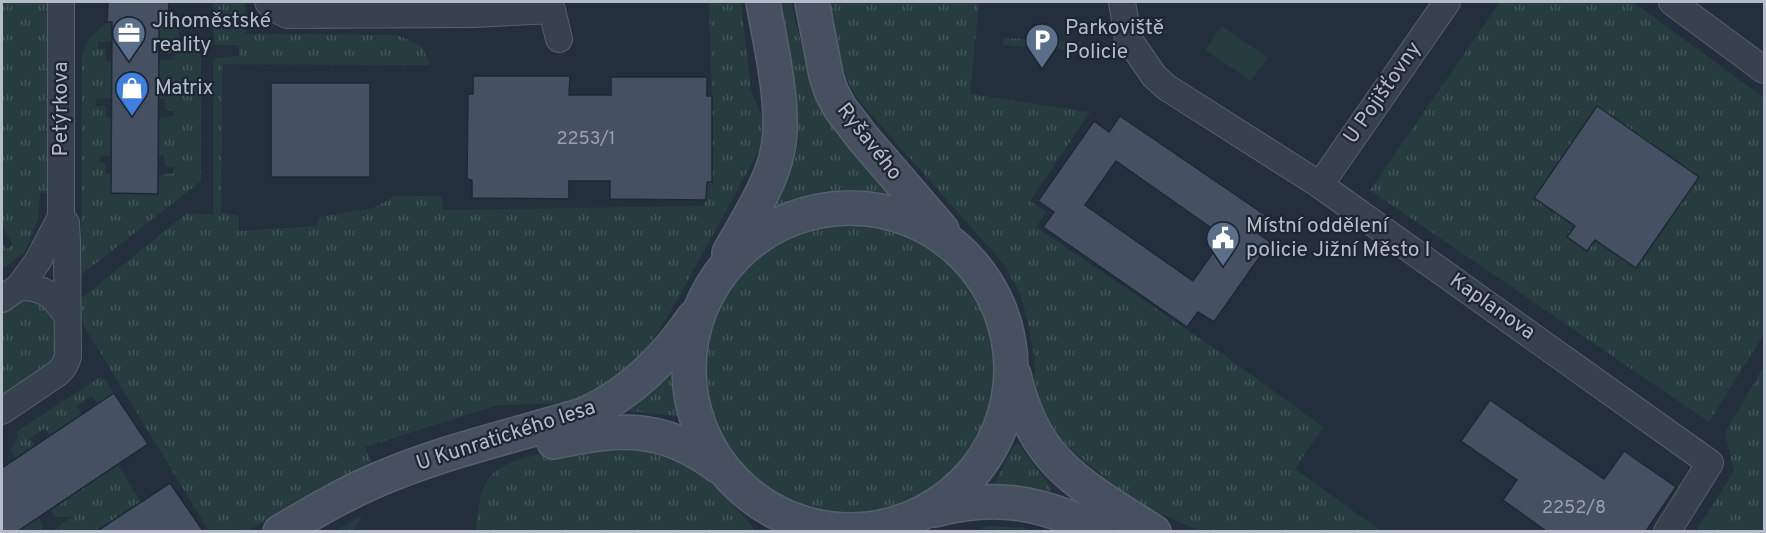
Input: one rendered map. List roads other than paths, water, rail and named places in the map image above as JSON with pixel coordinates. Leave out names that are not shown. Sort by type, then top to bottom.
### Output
[{"type":"main road","points":[[764,2],[779,102],[779,148],[768,178],[697,319],[690,349],[691,392],[699,427],[708,446],[777,531]]},
{"type":"main road","name":"Ryšavého","points":[[812,2],[826,75],[840,108],[863,138],[969,260]]},
{"type":"main road","points":[[707,296],[729,263],[759,236],[785,222],[828,209],[866,209],[896,214],[912,220],[942,237],[969,260],[985,281],[997,302],[1005,323],[1015,378],[1023,404],[1048,451],[1058,463],[1101,497],[1154,531]]},
{"type":"main road","name":"U Kunratického lesa","points":[[280,531],[388,475],[443,456],[586,414],[603,406],[620,396],[654,365],[688,326],[707,296]]},
{"type":"main road","points":[[909,522],[954,494],[973,475],[989,452],[1004,420],[1009,400],[1011,353]]},
{"type":"main road","name":"U Kunratického lesa","points":[[320,531],[401,488],[549,443],[593,434],[647,433],[672,438],[704,456],[738,485]]},
{"type":"main road","points":[[738,485],[766,507],[786,518],[826,529],[866,530],[909,522],[967,502],[999,501],[1020,502],[1062,513],[1102,531]]},
{"type":"street","name":"Petýrkova","points":[[10,293],[38,261],[60,217],[61,2]]},
{"type":"street","points":[[268,2],[272,7],[287,15],[439,8],[472,15],[552,10],[559,39]]},
{"type":"street","name":"Kaplanova","points":[[1122,2],[1128,38],[1154,76],[1166,87],[1320,185],[1710,463],[1667,531]]},
{"type":"street","name":"U Pojišťovny","points":[[1320,185],[1447,2]]},
{"type":"street","points":[[1672,2],[1764,70]]},
{"type":"street","name":"Petýrkova","points":[[2,411],[58,373],[68,357],[66,223],[60,217]]},
{"type":"street","name":"Petýrkova","points":[[10,293],[33,287],[46,292],[56,300],[67,316]]},
{"type":"place","name":"Jihoměstské reality","points":[[129,62]]},
{"type":"place","name":"Parkoviště Policie","points":[[1042,69]]},
{"type":"place","name":"Matrix","points":[[132,117]]},
{"type":"place","name":"Místní oddělení policie Jižní Město I","points":[[1223,267]]}]
